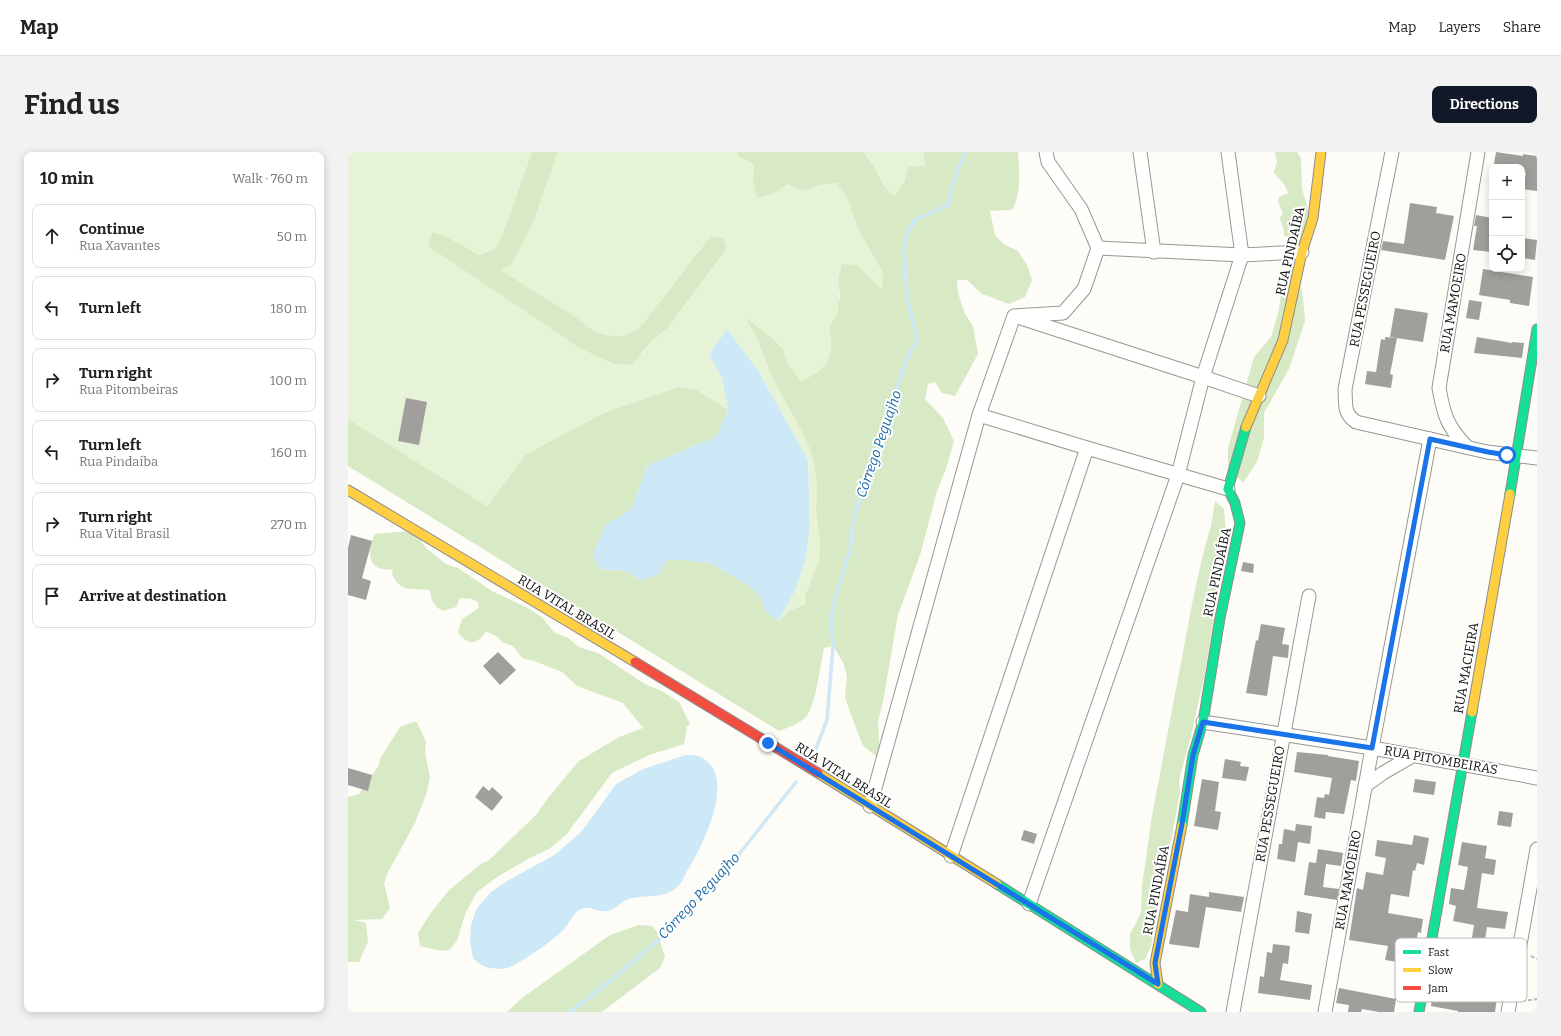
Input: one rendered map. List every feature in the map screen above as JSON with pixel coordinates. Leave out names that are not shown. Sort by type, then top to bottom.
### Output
[{"type":"street","points":[[1014,316],[1063,313],[1084,289],[1098,248],[1081,209],[1048,162],[1046,152]]},
{"type":"street","points":[[1140,152],[1154,252]]},
{"type":"street","points":[[1029,904],[1178,475],[1203,377],[1242,255],[1228,152]]},
{"type":"street","name":"RUA PINDAÍBA","points":[[1158,984],[1155,963],[1182,824],[1193,755],[1203,722],[1220,618],[1240,522],[1235,503],[1228,489],[1250,416],[1283,340],[1302,252],[1313,218],[1321,152]]},
{"type":"street","name":"RUA PESSEGUEIRO","points":[[1392,152],[1345,389],[1346,409],[1349,417],[1356,422],[1430,439]]},
{"type":"street","name":"RUA MAMOEIRO","points":[[1467,447],[1453,433],[1446,420],[1442,409],[1439,388],[1478,152]]},
{"type":"street","points":[[1098,248],[1154,252],[1242,255],[1302,252]]},
{"type":"street","points":[[1014,316],[1259,396]]},
{"type":"street","points":[[870,806],[979,415],[1014,316]]},
{"type":"street","name":"RUA MACIEIRA","points":[[1432,938],[1517,456],[1537,329]]},
{"type":"street","points":[[979,415],[1228,489]]},
{"type":"street","points":[[1430,439],[1488,452],[1537,458]]},
{"type":"street","name":"RUA MAMOEIRO","points":[[1325,1012],[1365,786],[1430,439]]},
{"type":"street","points":[[951,856],[1087,448]]},
{"type":"street","name":"RUA VITAL BRASIL","points":[[348,490],[800,762],[1201,1012]]},
{"type":"street","name":"RUA PESSEGUEIRO","points":[[1233,1012],[1309,596]]},
{"type":"street","name":"RUA PITOMBEIRAS","points":[[1203,722],[1283,733],[1537,778]]},
{"type":"street","points":[[1365,786],[1383,773],[1414,756]]},
{"type":"street","points":[[1521,938],[1537,849]]},
{"type":"street","name":"RUA MACIEIRA","points":[[1419,1012],[1421,1002]]},
{"type":"street","points":[[1508,1012],[1510,1002]]},
{"type":"green space","points":[[348,152],[532,152],[503,233],[495,249],[479,255],[449,238],[582,350],[614,364],[643,353],[654,339],[667,329],[727,248],[724,238],[711,236],[638,330],[622,336],[605,335],[589,328],[577,318],[501,270],[511,265],[533,223],[558,152],[737,152],[740,157],[754,164],[753,181],[774,193],[788,183],[803,191],[819,185],[836,183],[847,197],[858,229],[883,273],[882,291],[870,278],[838,280],[839,305],[829,327],[831,347],[828,362],[811,377],[801,381],[789,366],[783,349],[771,337],[747,319],[757,338],[772,377],[810,449],[814,465],[817,481],[816,511],[820,543],[819,560],[805,596],[806,604],[791,610],[778,621],[795,591],[805,561],[810,527],[808,460],[759,372],[727,330],[709,355],[722,377],[728,410],[697,390],[525,455],[487,506],[348,419]]},
{"type":"green space","points":[[532,152],[558,152],[533,223],[511,265],[501,270],[577,318],[589,328],[605,335],[622,336],[638,330],[711,236],[724,238],[727,248],[667,329],[654,339],[631,365],[614,364],[583,350],[428,246],[433,232],[449,238],[479,255],[495,249],[503,233]]},
{"type":"green space","points":[[737,152],[864,152],[875,168],[883,184],[894,196],[904,183],[908,167],[925,166],[923,152],[1018,152],[1019,189],[1012,210],[990,211],[995,235],[1004,244],[1018,251],[1027,265],[1032,280],[1025,297],[1009,304],[982,294],[967,280],[957,280],[958,293],[965,314],[973,326],[978,354],[955,396],[942,393],[935,382],[928,384],[925,399],[943,418],[954,441],[946,469],[937,491],[921,552],[898,615],[883,702],[878,721],[880,759],[863,746],[845,697],[847,676],[843,662],[833,646],[824,648],[816,691],[808,714],[799,722],[779,731],[348,466],[348,419],[487,506],[525,455],[604,413],[679,387],[697,390],[728,410],[716,437],[648,465],[631,509],[606,526],[599,569],[626,571],[641,581],[667,558],[710,563],[749,586],[760,596],[765,611],[778,621],[791,610],[806,604],[805,596],[819,560],[820,543],[816,511],[817,481],[814,465],[810,449],[772,377],[757,338],[746,318],[771,337],[783,349],[789,366],[801,381],[818,371],[828,361],[831,347],[829,327],[837,313],[840,296],[838,280],[842,264],[858,266],[882,290],[883,273],[858,229],[847,197],[836,183],[819,185],[803,191],[788,184],[774,193],[757,198],[753,181],[754,164],[739,157]]},
{"type":"green space","points":[[864,152],[923,152],[925,167],[908,167],[904,183],[894,196],[883,184],[875,168]]},
{"type":"green space","points":[[1275,152],[1297,152],[1301,158],[1302,189],[1309,213],[1302,246],[1294,245],[1284,235],[1280,217],[1283,214],[1278,201],[1279,197],[1288,193],[1281,180],[1274,173],[1277,164]]},
{"type":"green space","points":[[1292,265],[1298,273],[1303,297],[1305,321],[1289,369],[1264,413],[1264,438],[1257,462],[1243,483],[1228,466],[1228,448],[1254,357],[1271,337],[1278,313],[1282,288]]},
{"type":"green space","points":[[1215,501],[1224,509],[1227,535],[1218,560],[1216,572],[1217,599],[1204,678],[1179,780],[1180,793],[1151,947],[1145,959],[1136,963],[1130,949],[1130,934],[1141,912],[1142,886],[1152,816],[1193,599],[1211,526]]},
{"type":"green space","points":[[409,531],[417,535],[426,548],[446,564],[458,568],[492,591],[528,608],[542,617],[554,632],[568,638],[579,647],[598,653],[645,684],[662,691],[679,702],[690,724],[686,727],[684,744],[649,755],[612,773],[566,835],[549,849],[497,877],[477,892],[465,914],[457,941],[449,950],[442,951],[420,946],[418,933],[430,914],[449,890],[482,863],[488,861],[536,815],[548,798],[579,761],[619,737],[643,728],[623,703],[577,686],[562,672],[522,658],[513,646],[504,643],[496,636],[486,631],[480,639],[472,642],[469,642],[461,637],[458,632],[462,619],[479,608],[478,602],[472,599],[460,598],[456,607],[443,611],[433,603],[430,590],[403,587],[395,580],[392,574],[393,570],[380,569],[377,567],[371,560],[370,556],[371,546],[375,534]]},
{"type":"green space","points":[[417,722],[426,742],[425,753],[430,777],[427,792],[415,823],[387,874],[384,883],[390,908],[382,919],[354,920],[366,923],[368,942],[359,962],[348,962],[348,797],[359,794],[379,765],[380,759],[400,727]]},
{"type":"green space","points":[[639,925],[652,926],[657,932],[665,957],[660,968],[602,1012],[507,1012],[522,998],[610,935]]},
{"type":"water","points":[[727,329],[759,372],[808,460],[810,527],[805,561],[795,591],[778,621],[765,611],[760,596],[749,586],[710,563],[667,559],[661,573],[641,581],[626,571],[599,569],[593,554],[605,526],[631,509],[648,465],[716,437],[728,410],[722,377],[709,355]]},
{"type":"water","points":[[686,755],[696,755],[701,757],[712,766],[717,779],[717,795],[714,812],[708,829],[694,860],[679,885],[666,894],[626,900],[608,911],[583,908],[574,914],[564,929],[546,945],[513,966],[504,969],[485,967],[473,958],[470,942],[471,925],[477,908],[491,892],[507,881],[556,854],[582,831],[616,784],[643,769]]},
{"type":"building","points":[[1496,152],[1523,156],[1523,154],[1537,156],[1537,191],[1525,189],[1525,164],[1494,164]]},
{"type":"building","points":[[1410,203],[1437,207],[1436,213],[1454,216],[1445,260],[1381,250],[1383,241],[1404,244]]},
{"type":"building","points":[[1476,215],[1489,217],[1489,252],[1473,250],[1477,226],[1474,226]]},
{"type":"building","points":[[1525,238],[1537,240],[1535,260],[1525,258]]},
{"type":"building","points":[[1483,269],[1489,270],[1489,272],[1502,272],[1533,277],[1529,306],[1510,303],[1510,300],[1479,295]]},
{"type":"building","points":[[1469,300],[1482,302],[1479,320],[1466,318]]},
{"type":"building","points":[[1395,308],[1428,313],[1423,342],[1390,337]]},
{"type":"building","points":[[1385,337],[1397,338],[1390,374],[1393,375],[1391,388],[1365,384],[1367,371],[1376,372],[1381,339],[1385,340]]},
{"type":"building","points":[[1477,337],[1512,343],[1524,343],[1522,358],[1474,353]]},
{"type":"building","points":[[406,398],[427,402],[419,445],[398,441]]},
{"type":"building","points":[[351,535],[372,541],[362,578],[371,581],[366,600],[348,595],[348,548]]},
{"type":"building","points":[[1243,562],[1254,564],[1253,573],[1241,571]]},
{"type":"building","points":[[1261,624],[1285,628],[1282,644],[1289,645],[1288,658],[1273,656],[1267,696],[1246,693],[1256,640],[1258,641]]},
{"type":"building","points":[[498,652],[516,670],[500,685],[483,666]]},
{"type":"building","points":[[1297,752],[1328,755],[1359,761],[1356,781],[1351,780],[1344,814],[1326,812],[1325,819],[1314,817],[1317,797],[1324,798],[1325,794],[1329,795],[1332,778],[1294,772]]},
{"type":"building","points":[[1225,759],[1241,762],[1240,766],[1249,767],[1246,781],[1222,778]]},
{"type":"building","points":[[348,768],[372,775],[368,791],[348,785]]},
{"type":"building","points":[[1202,779],[1219,782],[1215,811],[1221,812],[1218,830],[1194,826]]},
{"type":"building","points":[[1415,779],[1436,782],[1434,795],[1413,792]]},
{"type":"building","points":[[483,786],[489,791],[492,787],[503,797],[492,811],[475,797]]},
{"type":"building","points":[[1499,811],[1513,813],[1511,827],[1497,825]]},
{"type":"building","points":[[1296,824],[1312,826],[1310,844],[1298,842],[1295,862],[1277,859],[1279,844],[1282,844],[1284,829],[1295,831]]},
{"type":"building","points":[[1024,830],[1037,834],[1034,844],[1021,840]]},
{"type":"building","points":[[1414,835],[1429,838],[1424,865],[1417,863],[1415,871],[1413,870],[1409,897],[1391,894],[1388,913],[1423,919],[1421,933],[1418,932],[1417,938],[1395,938],[1395,962],[1385,960],[1388,946],[1349,940],[1357,888],[1363,890],[1366,872],[1383,875],[1386,858],[1375,856],[1377,840],[1412,845]]},
{"type":"building","points":[[1462,842],[1487,846],[1485,858],[1496,860],[1494,875],[1482,873],[1477,908],[1508,912],[1505,929],[1487,927],[1485,938],[1472,938],[1474,925],[1453,921],[1456,906],[1449,904],[1451,888],[1464,890],[1468,867],[1458,865]]},
{"type":"building","points":[[1318,849],[1343,853],[1341,866],[1326,864],[1323,887],[1339,889],[1337,900],[1304,895],[1309,862],[1316,863]]},
{"type":"building","points":[[1209,892],[1244,897],[1241,912],[1206,907],[1199,948],[1169,944],[1176,910],[1188,912],[1190,894],[1209,897]]},
{"type":"building","points":[[1297,911],[1312,914],[1309,934],[1295,932]]},
{"type":"building","points":[[1273,944],[1290,946],[1288,964],[1283,963],[1280,980],[1312,985],[1310,1000],[1258,993],[1260,976],[1264,977],[1267,952],[1272,953]]},
{"type":"building","points":[[1339,988],[1395,999],[1396,1002],[1394,1012],[1379,1012],[1362,1009],[1361,1012],[1348,1012],[1349,1005],[1336,1003]]},
{"type":"building","points":[[1432,1002],[1496,1002],[1495,1012],[1458,1012],[1431,1006]]},
{"type":"waterway","name":"Córrego Peguajho","points":[[812,759],[827,720],[833,646],[831,619],[835,599],[851,548],[852,528],[856,509],[877,460],[885,424],[906,361],[917,339],[907,297],[904,248],[907,232],[916,219],[947,206],[955,178],[965,152]]},
{"type":"waterway","name":"Córrego Peguajho","points":[[570,1012],[613,979],[677,924],[740,853],[796,782]]},
{"type":"traffic: fast","points":[[1510,494],[1537,329]]},
{"type":"traffic: fast","points":[[1182,825],[1193,755],[1203,722],[1220,618],[1240,523],[1235,503],[1228,489],[1246,427]]},
{"type":"traffic: fast","points":[[1432,938],[1472,712]]},
{"type":"traffic: fast","points":[[997,884],[1201,1012]]},
{"type":"traffic: fast","points":[[1419,1012],[1421,1002]]},
{"type":"traffic: slow","points":[[1246,427],[1283,340],[1302,252],[1313,218],[1321,152]]},
{"type":"traffic: slow","points":[[348,490],[635,662]]},
{"type":"traffic: slow","points":[[1472,712],[1510,494]]},
{"type":"traffic: slow","points":[[818,773],[997,884]]},
{"type":"traffic: slow","points":[[1158,984],[1155,963],[1182,825]]},
{"type":"traffic: jam","points":[[635,662],[818,773]]},
{"type":"route","points":[[768,743],[1158,984],[1155,963],[1182,824],[1193,755],[1203,722],[1283,733],[1372,748],[1430,439],[1507,455]]}]
